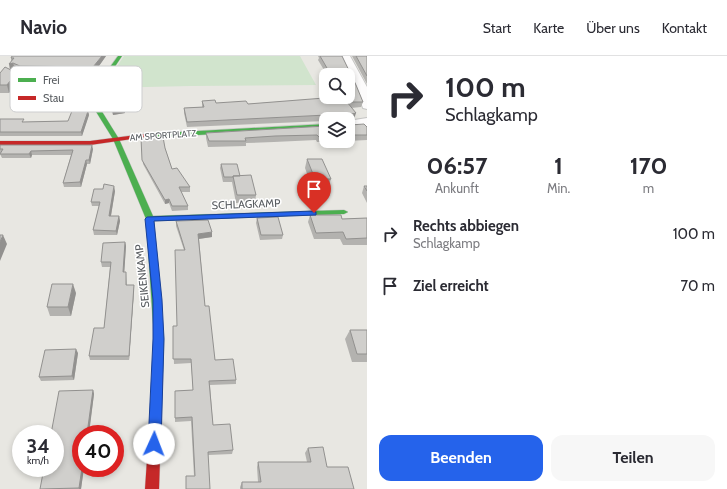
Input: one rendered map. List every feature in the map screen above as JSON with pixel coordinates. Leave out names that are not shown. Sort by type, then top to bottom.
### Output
[{"type":"street","name":"SEIKENKAMP","points":[[113,66],[120,56]]},
{"type":"street","points":[[345,56],[362,89],[367,105]]},
{"type":"street","name":"SEIKENKAMP","points":[[99,112],[116,139],[150,219],[159,339],[152,489]]},
{"type":"street","points":[[355,125],[367,122]]},
{"type":"street","name":"AM SPORTPLATZ","points":[[0,143],[90,143],[116,139],[215,131],[319,126]]},
{"type":"street","name":"SCHLAGKAMP","points":[[150,219],[344,212]]},
{"type":"green space","points":[[124,56],[300,56],[316,85],[142,87],[142,66],[117,66]]},
{"type":"building","points":[[12,56],[102,56],[94,66],[20,66],[13,63],[9,64],[14,58],[11,58]]},
{"type":"building","points":[[320,56],[342,56],[348,68],[327,68]]},
{"type":"building","points":[[356,56],[367,56],[367,76]]},
{"type":"building","points":[[5,67],[10,70],[10,81],[7,85],[0,85],[0,73]]},
{"type":"building","points":[[355,83],[356,85],[363,102],[355,102]]},
{"type":"building","points":[[319,98],[319,104],[349,104],[356,113],[319,112],[319,115],[187,122],[184,108],[204,107],[202,101],[215,100],[216,103],[246,101],[248,104]]},
{"type":"building","points":[[72,112],[88,112],[81,132],[0,132],[0,119],[24,119],[22,122],[68,121]]},
{"type":"building","points":[[364,124],[367,127],[367,135],[355,135],[355,125]]},
{"type":"building","points":[[319,126],[319,137],[317,135],[275,136],[245,138],[246,141],[209,141],[206,133]]},
{"type":"building","points":[[163,137],[172,169],[177,168],[190,187],[179,187],[188,206],[172,206],[169,199],[165,200],[142,160],[141,138]]},
{"type":"building","points":[[0,145],[92,145],[89,160],[86,160],[80,182],[63,183],[73,150],[31,151],[29,154],[0,154],[3,149],[0,149]]},
{"type":"building","points":[[307,159],[322,159],[331,179],[315,179]]},
{"type":"building","points":[[221,164],[237,164],[240,176],[224,177]]},
{"type":"building","points":[[251,175],[256,195],[237,195],[233,176]]},
{"type":"building","points":[[104,184],[114,186],[109,216],[119,216],[116,231],[93,230],[100,202],[91,202],[94,189],[103,189]]},
{"type":"building","points":[[310,215],[341,215],[342,219],[367,218],[367,238],[346,239],[343,232],[316,233]]},
{"type":"building","points":[[278,217],[283,235],[261,235],[257,218]]},
{"type":"building","points":[[208,220],[212,232],[198,234],[205,306],[209,306],[215,360],[233,359],[236,380],[209,381],[213,425],[230,424],[233,450],[208,452],[210,489],[186,489],[186,476],[195,476],[192,417],[175,418],[175,391],[193,390],[191,359],[173,359],[173,326],[177,326],[175,250],[185,250],[176,221]]},
{"type":"building","points":[[0,235],[3,235],[0,242]]},
{"type":"building","points":[[125,242],[123,272],[126,272],[126,285],[134,285],[129,356],[89,356],[94,328],[104,328],[111,262],[101,262],[103,243]]},
{"type":"building","points":[[52,284],[73,284],[68,307],[47,307]]},
{"type":"building","points":[[350,330],[367,330],[367,354],[357,354]]},
{"type":"building","points":[[76,349],[72,376],[39,377],[45,350]]},
{"type":"building","points":[[93,390],[88,425],[72,425],[72,477],[81,477],[79,488],[40,489],[42,477],[64,477],[64,425],[53,425],[59,391]]},
{"type":"building","points":[[323,447],[327,467],[348,467],[354,489],[242,489],[242,482],[261,482],[258,462],[311,462],[308,448]]},
{"type":"traffic: fast","points":[[113,66],[120,56]]},
{"type":"traffic: fast","points":[[99,112],[116,139],[150,219],[159,339],[158,371]]},
{"type":"traffic: fast","points":[[144,136],[319,126]]},
{"type":"traffic: fast","points":[[150,219],[344,212]]},
{"type":"traffic: jam","points":[[0,143],[90,143],[144,136]]},
{"type":"traffic: jam","points":[[152,489],[158,371]]},
{"type":"route","points":[[154,444],[159,339],[157,300],[150,238],[150,219],[314,213]]}]
